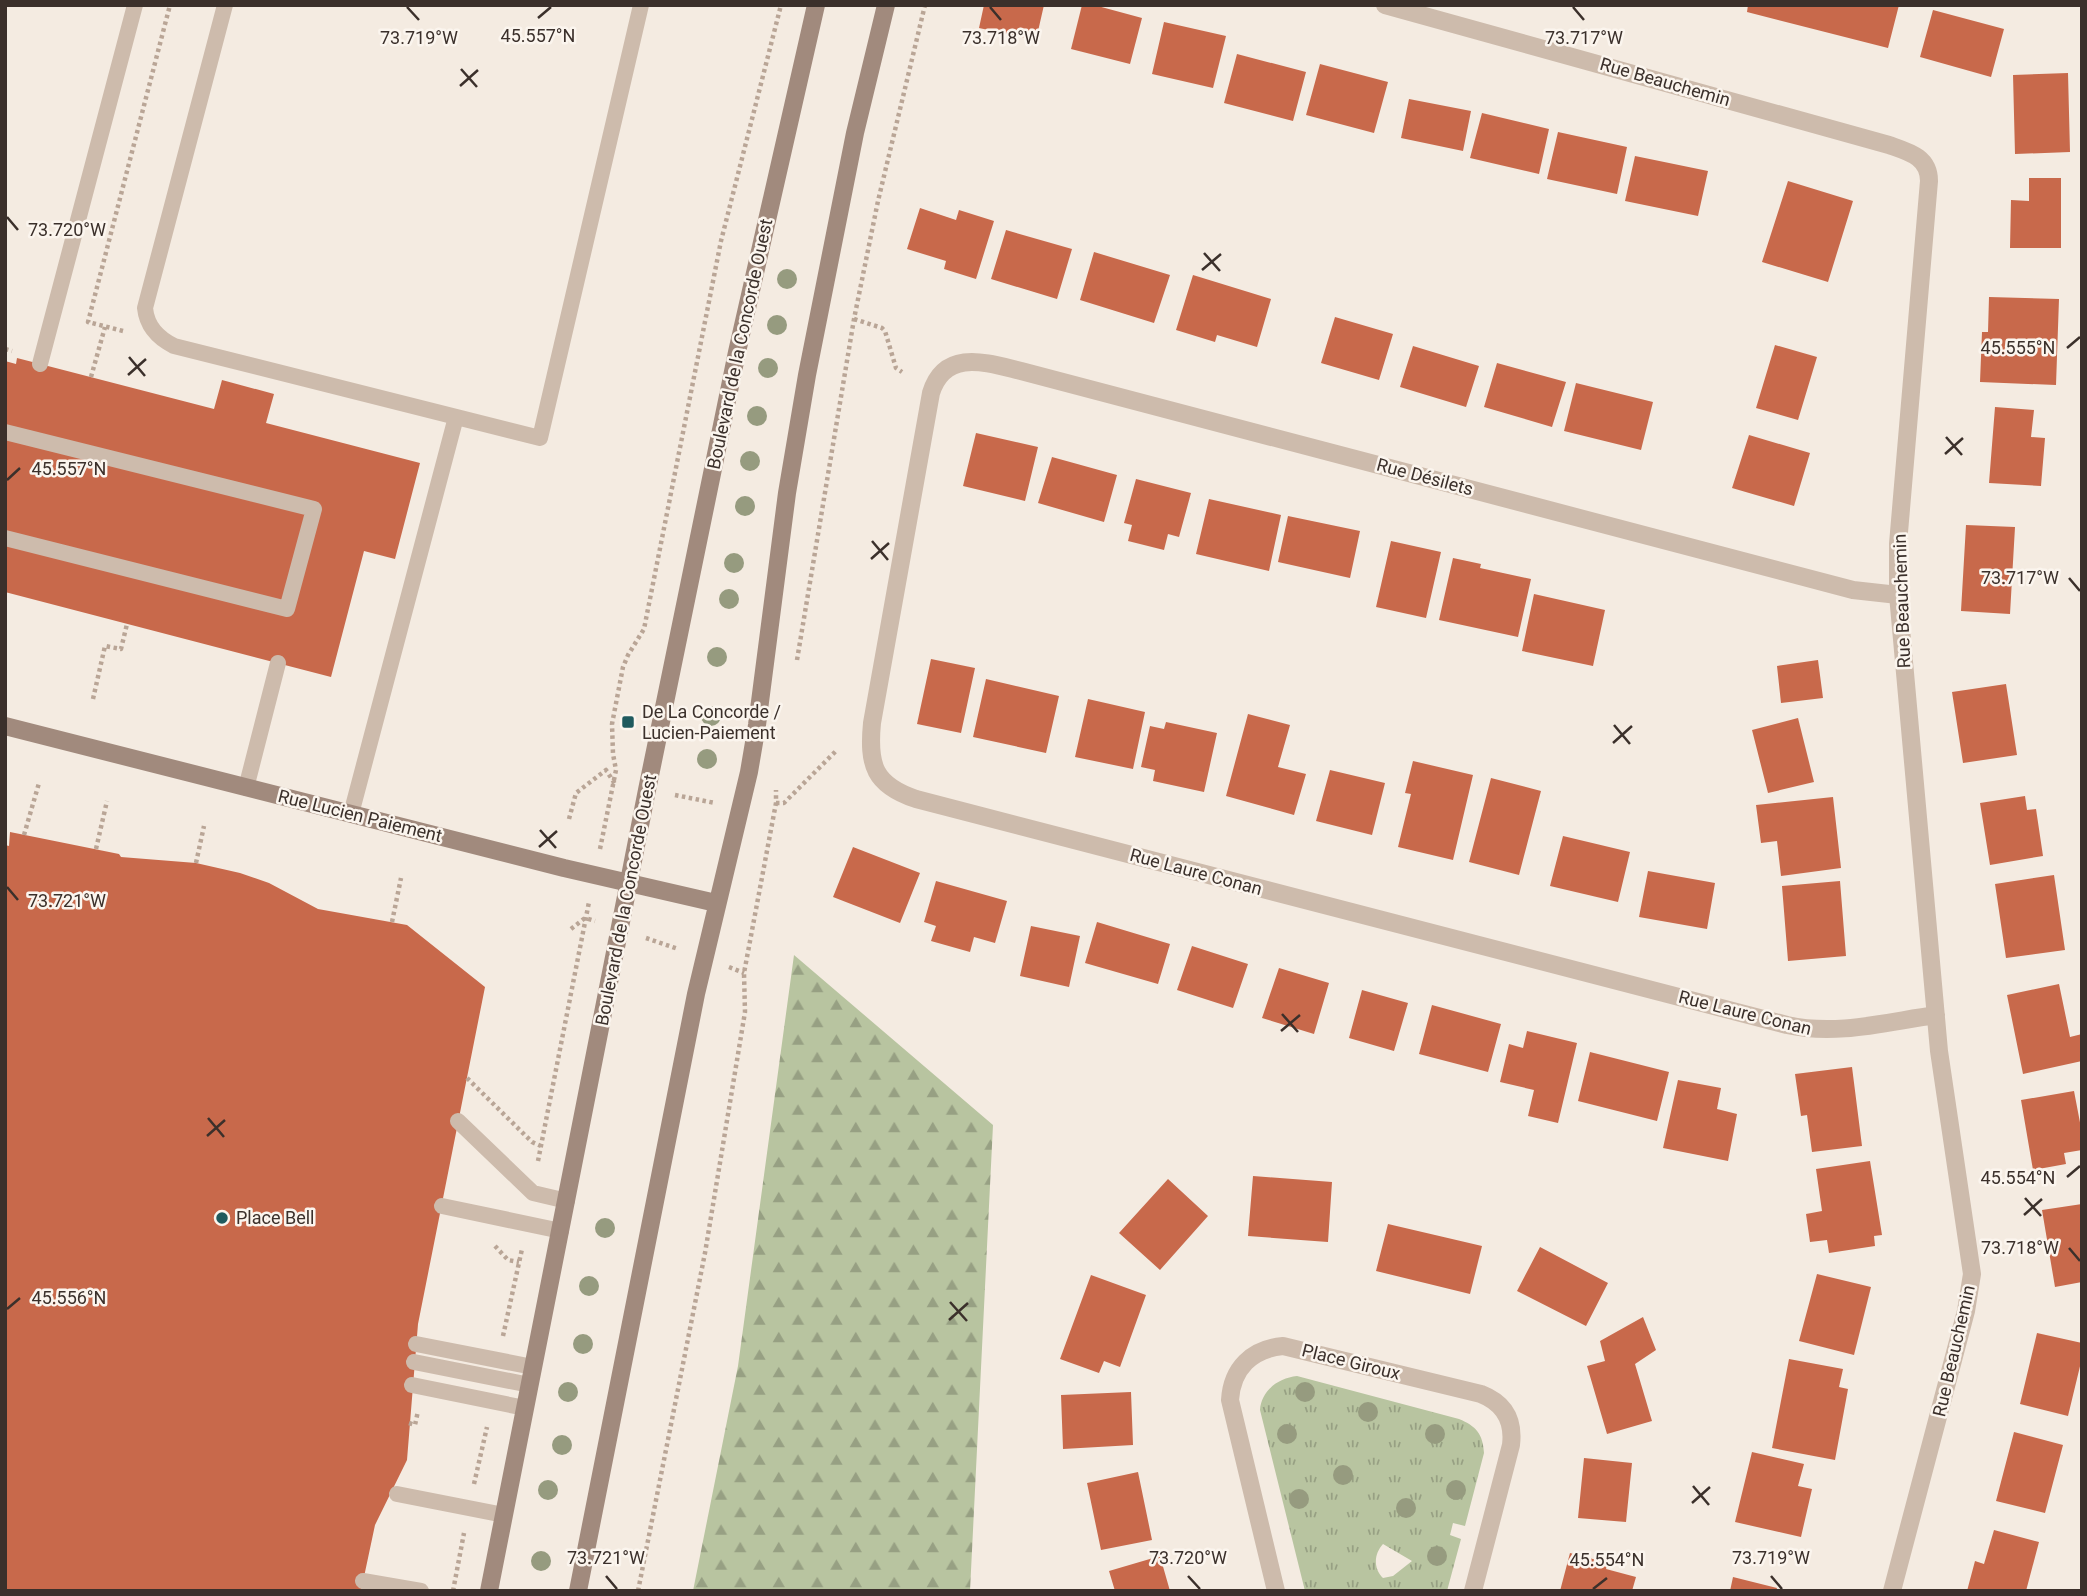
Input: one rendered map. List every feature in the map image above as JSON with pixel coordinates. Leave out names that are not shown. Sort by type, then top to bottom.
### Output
[{"type":"street","name":"Boulevard de la Concorde Ouest","points":[[489,1591],[737,352],[816,5]]},
{"type":"street","points":[[578,1591],[716,903],[744,795],[757,725],[787,493],[830,252],[886,5]]},
{"type":"street","name":"Rue Beauchemin","points":[[1385,5],[1889,145],[1925,162],[1929,181],[1898,544],[1898,595],[1936,1015],[1950,1134],[1972,1274],[1966,1311],[1892,1591]]},
{"type":"street","name":"Rue Désilets","points":[[953,366],[979,361],[1021,371],[1853,590],[1898,595]]},
{"type":"street","name":"Rue Laure Conan","points":[[953,366],[937,379],[931,393],[872,723],[870,746],[873,765],[877,774],[890,787],[916,799],[1808,1030],[1844,1029],[1936,1015]]},
{"type":"street","name":"Rue Lucien Paiement","points":[[5,726],[716,903]]},
{"type":"street","name":"Place Giroux","points":[[1276,1591],[1230,1400],[1234,1379],[1245,1361],[1263,1350],[1283,1346],[1481,1394],[1504,1409],[1512,1426],[1511,1445],[1473,1591]]},
{"type":"lane","points":[[40,364],[135,5]]},
{"type":"lane","points":[[225,5],[145,308],[149,325],[174,346],[540,438],[642,5]]},
{"type":"lane","points":[[351,814],[456,417]]},
{"type":"lane","points":[[5,432],[314,509],[287,609],[5,538]]},
{"type":"lane","points":[[246,788],[278,663]]},
{"type":"lane","points":[[458,1121],[533,1193],[566,1201]]},
{"type":"lane","points":[[442,1206],[561,1231]]},
{"type":"lane","points":[[416,1344],[531,1376]]},
{"type":"lane","points":[[414,1362],[531,1376]]},
{"type":"lane","points":[[412,1385],[525,1408]]},
{"type":"lane","points":[[397,1494],[504,1515]]},
{"type":"lane","points":[[363,1581],[421,1591]]},
{"type":"path","points":[[129,333],[88,321],[170,5]]},
{"type":"path","name":"Boulevard de la Concorde Ouest","points":[[616,770],[612,724],[623,667],[644,629],[719,253],[781,5]]},
{"type":"path","points":[[796,664],[854,319],[878,201],[925,5]]},
{"type":"path","points":[[854,319],[885,331],[895,368],[902,372]]},
{"type":"path","points":[[91,377],[105,327]]},
{"type":"path","points":[[5,349],[12,351]]},
{"type":"path","points":[[93,699],[105,646],[121,649],[127,624]]},
{"type":"path","points":[[776,803],[784,803],[837,750]]},
{"type":"path","points":[[569,819],[576,793],[606,770],[614,784]]},
{"type":"path","points":[[638,1591],[705,1253],[745,1012],[744,973],[776,803],[775,782]]},
{"type":"path","points":[[24,835],[39,783]]},
{"type":"path","points":[[677,796],[713,802]]},
{"type":"path","points":[[96,849],[107,801]]},
{"type":"path","points":[[196,863],[204,826]]},
{"type":"path","points":[[392,922],[401,878]]},
{"type":"path","points":[[570,929],[585,918],[744,973]]},
{"type":"path","name":"Boulevard de la Concorde Ouest","points":[[467,1077],[532,1142],[541,1146],[580,955]]},
{"type":"path","points":[[502,1342],[519,1262]]},
{"type":"path","points":[[472,1495],[489,1416]]},
{"type":"path","points":[[453,1591],[466,1525]]},
{"type":"green space","points":[[794,955],[993,1125],[970,1591],[693,1591],[738,1366]]},
{"type":"green space","points":[[1297,1376],[1459,1419],[1478,1432],[1484,1453],[1465,1526],[1453,1523],[1450,1535],[1461,1539],[1447,1591],[1305,1591],[1260,1410],[1267,1391],[1290,1377]],"holes":[[[1383,1544],[1412,1561],[1393,1576],[1383,1578],[1376,1561]]]},
{"type":"building","points":[[984,5],[1044,5],[1036,40],[979,28]]},
{"type":"building","points":[[1082,5],[1094,5],[1142,18],[1130,64],[1071,49]]},
{"type":"building","points":[[1748,5],[1899,5],[1888,48],[1747,12]]},
{"type":"building","points":[[1933,10],[2004,29],[1991,77],[1920,57]]},
{"type":"building","points":[[1164,22],[1226,36],[1213,88],[1152,74]]},
{"type":"building","points":[[1237,54],[1306,72],[1293,121],[1224,103]]},
{"type":"building","points":[[1320,64],[1388,82],[1374,133],[1306,115]]},
{"type":"building","points":[[2068,73],[2070,152],[2015,154],[2013,75]]},
{"type":"building","points":[[1409,99],[1471,111],[1463,151],[1401,138]]},
{"type":"building","points":[[1482,113],[1549,129],[1539,174],[1470,158]]},
{"type":"building","points":[[1558,132],[1627,147],[1617,194],[1547,179]]},
{"type":"building","points":[[1635,156],[1708,171],[1698,216],[1625,201]]},
{"type":"building","points":[[2029,178],[2061,178],[2061,248],[2010,248],[2011,200],[2029,201]]},
{"type":"building","points":[[1788,181],[1853,201],[1828,282],[1762,262]]},
{"type":"building","points":[[920,208],[956,220],[959,210],[994,221],[976,279],[944,269],[946,261],[907,249]]},
{"type":"building","points":[[1006,230],[1072,249],[1057,299],[991,279]]},
{"type":"building","points":[[1094,252],[1170,275],[1154,323],[1080,300]]},
{"type":"building","points":[[1193,275],[1271,299],[1257,347],[1217,335],[1215,342],[1176,330]]},
{"type":"building","points":[[1989,297],[2059,299],[2056,385],[1980,382],[1982,332],[1988,332]]},
{"type":"building","points":[[1335,317],[1393,334],[1379,380],[1321,363]]},
{"type":"building","points":[[1775,345],[1817,357],[1798,420],[1756,408]]},
{"type":"building","points":[[1413,346],[1479,366],[1466,407],[1400,387]]},
{"type":"building","points":[[17,358],[214,409],[222,380],[274,394],[266,423],[420,463],[395,559],[364,551],[331,677],[5,592],[5,361],[16,364]]},
{"type":"building","points":[[1497,363],[1566,382],[1552,427],[1484,407]]},
{"type":"building","points":[[1576,383],[1653,402],[1641,450],[1564,431]]},
{"type":"building","points":[[1995,407],[2034,410],[2031,437],[2045,438],[2041,486],[1989,483]]},
{"type":"building","points":[[976,433],[1038,447],[1025,501],[963,486]]},
{"type":"building","points":[[1749,435],[1810,453],[1794,506],[1732,488]]},
{"type":"building","points":[[1052,457],[1117,475],[1104,522],[1038,503]]},
{"type":"building","points":[[1136,479],[1191,493],[1179,537],[1168,534],[1164,550],[1128,541],[1132,525],[1124,523]]},
{"type":"building","points":[[1209,499],[1281,515],[1269,571],[1196,554]]},
{"type":"building","points":[[1288,516],[1360,531],[1350,578],[1278,562]]},
{"type":"building","points":[[1966,525],[2015,527],[2010,614],[1961,611]]},
{"type":"building","points":[[1391,541],[1441,552],[1426,618],[1376,607]]},
{"type":"building","points":[[1453,558],[1481,564],[1480,568],[1531,579],[1518,637],[1439,620]]},
{"type":"building","points":[[1534,594],[1605,610],[1593,666],[1522,651]]},
{"type":"building","points":[[931,659],[975,668],[961,733],[917,724]]},
{"type":"building","points":[[1818,660],[1823,698],[1781,703],[1777,666]]},
{"type":"building","points":[[986,679],[1059,696],[1046,753],[973,737]]},
{"type":"building","points":[[2006,684],[2017,755],[1963,763],[1952,692]]},
{"type":"building","points":[[1088,699],[1145,712],[1133,769],[1075,757]]},
{"type":"building","points":[[1248,714],[1290,725],[1278,767],[1306,774],[1294,815],[1226,796]]},
{"type":"building","points":[[1798,718],[1814,782],[1768,793],[1752,730]]},
{"type":"building","points":[[1166,722],[1217,733],[1204,792],[1153,781],[1155,770],[1141,767],[1150,726],[1164,729]]},
{"type":"building","points":[[1413,761],[1473,775],[1453,860],[1398,847],[1411,794],[1405,793]]},
{"type":"building","points":[[1330,770],[1385,783],[1372,835],[1316,821]]},
{"type":"building","points":[[1491,778],[1541,791],[1519,875],[1469,862]]},
{"type":"building","points":[[2025,796],[2027,810],[2036,809],[2043,856],[1990,865],[1980,803]]},
{"type":"building","points":[[1833,797],[1841,868],[1781,876],[1777,841],[1761,843],[1756,805]]},
{"type":"building","name":"Place Bell","points":[[10,832],[119,854],[121,857],[196,863],[240,873],[269,883],[318,909],[407,925],[485,987],[418,1324],[407,1460],[375,1525],[361,1591],[5,1591],[5,845],[9,846]]},
{"type":"building","points":[[1563,836],[1630,852],[1618,902],[1550,886]]},
{"type":"building","points":[[853,847],[920,873],[900,923],[833,897]]},
{"type":"building","points":[[1648,871],[1715,883],[1707,929],[1639,917]]},
{"type":"building","points":[[2054,875],[2065,950],[2006,958],[1995,884]]},
{"type":"building","points":[[936,881],[1007,901],[995,943],[974,937],[970,952],[931,941],[936,926],[924,922]]},
{"type":"building","points":[[1840,881],[1846,956],[1788,961],[1782,886]]},
{"type":"building","points":[[1097,922],[1170,944],[1158,984],[1085,963]]},
{"type":"building","points":[[1031,926],[1080,936],[1069,987],[1020,976]]},
{"type":"building","points":[[1192,946],[1248,964],[1233,1008],[1177,990]]},
{"type":"building","points":[[1279,968],[1329,983],[1314,1034],[1262,1018]]},
{"type":"building","points":[[2059,984],[2070,1037],[2082,1034],[2082,1061],[2023,1074],[2007,995]]},
{"type":"building","points":[[1362,990],[1408,1003],[1394,1051],[1349,1038]]},
{"type":"building","points":[[1432,1005],[1501,1024],[1488,1072],[1419,1054]]},
{"type":"building","points":[[1527,1031],[1577,1043],[1558,1123],[1528,1116],[1534,1090],[1500,1082],[1509,1044],[1523,1048]]},
{"type":"building","points":[[1590,1052],[1669,1072],[1657,1121],[1578,1101]]},
{"type":"building","points":[[1852,1067],[1862,1146],[1812,1152],[1807,1115],[1801,1116],[1795,1074]]},
{"type":"building","points":[[1678,1080],[1721,1088],[1717,1109],[1737,1114],[1728,1161],[1663,1148]]},
{"type":"building","points":[[2074,1091],[2082,1133],[2082,1150],[2064,1153],[2066,1164],[2033,1170],[2021,1100]]},
{"type":"building","points":[[1870,1161],[1882,1235],[1874,1236],[1875,1246],[1829,1253],[1827,1240],[1810,1242],[1806,1214],[1822,1211],[1816,1169]]},
{"type":"building","points":[[1253,1176],[1332,1182],[1328,1242],[1248,1236]]},
{"type":"building","points":[[1168,1179],[1208,1216],[1160,1270],[1119,1233]]},
{"type":"building","points":[[2082,1204],[2082,1282],[2055,1287],[2042,1210]]},
{"type":"building","points":[[1388,1224],[1482,1246],[1470,1294],[1376,1271]]},
{"type":"building","points":[[1540,1247],[1608,1283],[1586,1326],[1517,1291]]},
{"type":"building","points":[[1817,1274],[1871,1287],[1854,1355],[1799,1341]]},
{"type":"building","points":[[1091,1275],[1146,1295],[1120,1367],[1104,1361],[1099,1373],[1060,1359]]},
{"type":"building","points":[[1643,1317],[1656,1350],[1635,1364],[1652,1421],[1607,1434],[1587,1366],[1605,1361],[1600,1341]]},
{"type":"building","points":[[2037,1333],[2082,1343],[2082,1358],[2068,1416],[2020,1404]]},
{"type":"building","points":[[1789,1359],[1843,1369],[1839,1387],[1848,1389],[1835,1460],[1772,1448]]},
{"type":"building","points":[[1131,1392],[1133,1445],[1063,1449],[1061,1395]]},
{"type":"building","points":[[2014,1432],[2063,1445],[2045,1513],[1996,1501]]},
{"type":"building","points":[[1752,1452],[1804,1464],[1798,1486],[1812,1489],[1801,1537],[1735,1522]]},
{"type":"building","points":[[1584,1458],[1632,1463],[1626,1522],[1578,1518]]},
{"type":"building","points":[[1138,1472],[1152,1540],[1101,1550],[1087,1483]]},
{"type":"building","points":[[1994,1530],[2039,1542],[2026,1591],[1967,1591],[1975,1561],[1984,1564]]},
{"type":"building","points":[[1570,1553],[1608,1563],[1606,1569],[1636,1577],[1632,1591],[1560,1591]]},
{"type":"building","points":[[1160,1556],[1170,1591],[1115,1591],[1109,1571]]},
{"type":"building","points":[[1733,1577],[1777,1588],[1776,1591],[1730,1591]]},
{"type":"place","name":"De La Concorde / Lucien-Paiement","points":[[628,722]]},
{"type":"place","name":"Place Bell","points":[[222,1218]]}]
